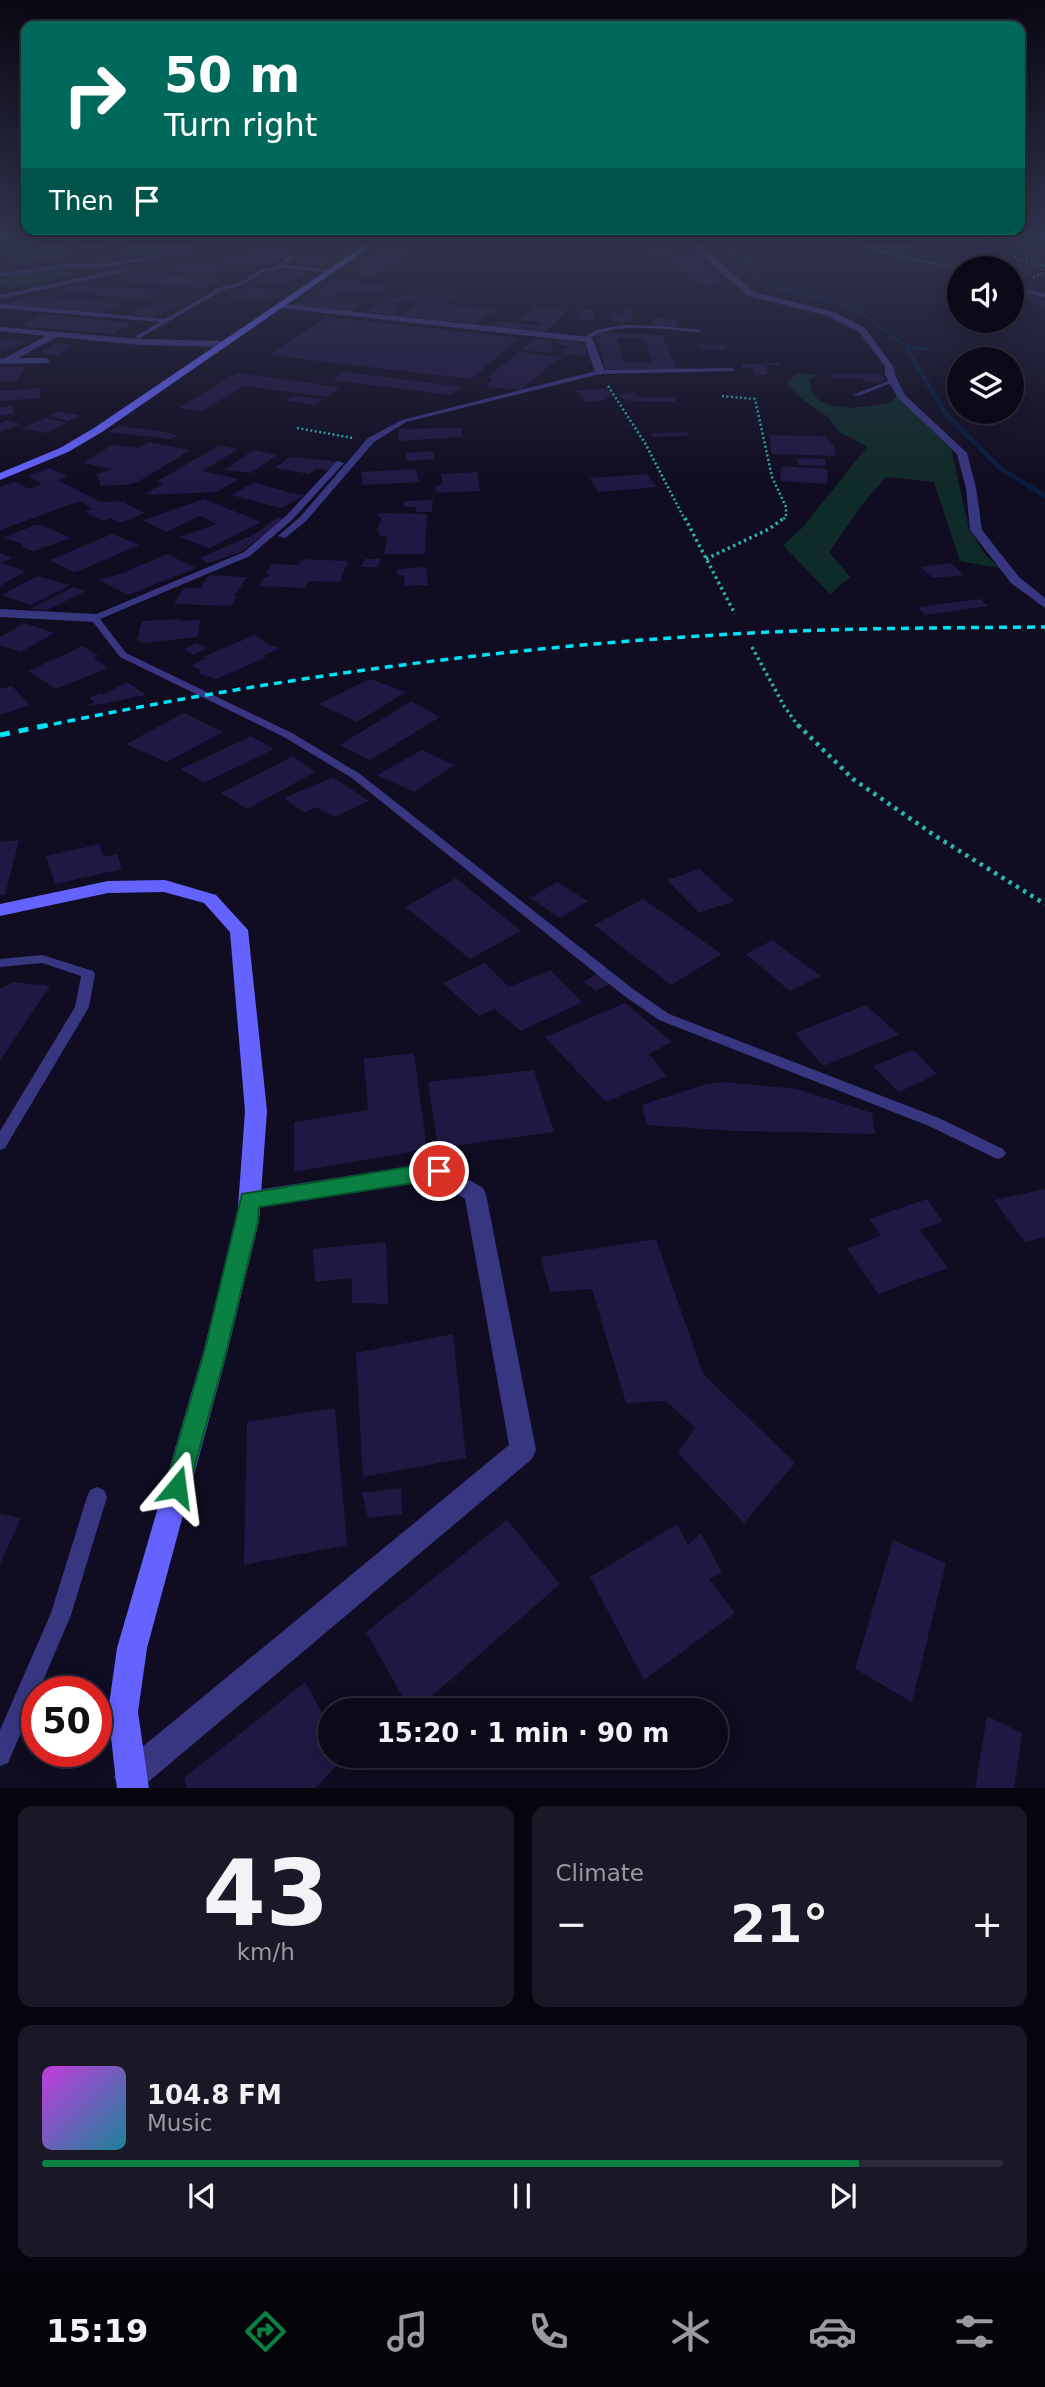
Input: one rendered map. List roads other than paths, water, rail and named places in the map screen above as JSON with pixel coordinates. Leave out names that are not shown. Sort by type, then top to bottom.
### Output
[{"type":"main road","points":[[0,477],[64,450],[98,430],[262,319]]},
{"type":"main road","points":[[0,910],[108,887],[165,886],[210,899],[239,930],[256,1111],[248,1221],[215,1353],[132,1648],[123,1712],[132,1783]]},
{"type":"street","points":[[403,319],[589,340],[600,372]]},
{"type":"street","points":[[843,319],[862,330],[889,366],[901,396],[962,453],[971,488],[975,530],[1016,580],[1045,604]]},
{"type":"street","points":[[0,329],[139,342],[226,344]]},
{"type":"street","points":[[3,361],[56,334]]},
{"type":"street","points":[[3,361],[46,361]]},
{"type":"street","points":[[0,613],[95,618]]},
{"type":"street","points":[[132,1783],[523,1450],[475,1194],[439,1171],[249,1200]]},
{"type":"lane","points":[[150,319],[167,321]]},
{"type":"lane","points":[[138,337],[170,319]]},
{"type":"lane","points":[[589,340],[593,331],[614,328],[699,330]]},
{"type":"lane","points":[[274,542],[303,519],[371,440],[404,421],[600,372],[732,370]]},
{"type":"lane","points":[[856,395],[893,381]]},
{"type":"lane","points":[[340,463],[289,518],[247,554],[95,618],[123,655],[288,735],[356,776],[628,992],[664,1017],[934,1122],[998,1153]]},
{"type":"lane","points":[[0,963],[42,959],[88,974],[82,1007],[0,1144]]},
{"type":"lane","points":[[0,1755],[61,1615],[97,1497]]},
{"type":"waterway","points":[[870,319],[906,346]]},
{"type":"waterway","points":[[906,346],[929,350]]},
{"type":"waterway","points":[[906,346],[914,360]]},
{"type":"waterway","points":[[913,359],[945,413],[1000,468],[1045,496]]},
{"type":"railway","points":[[40,727],[286,682],[534,650],[787,631],[1045,627]]},
{"type":"railway","points":[[0,735],[48,725]]}]
